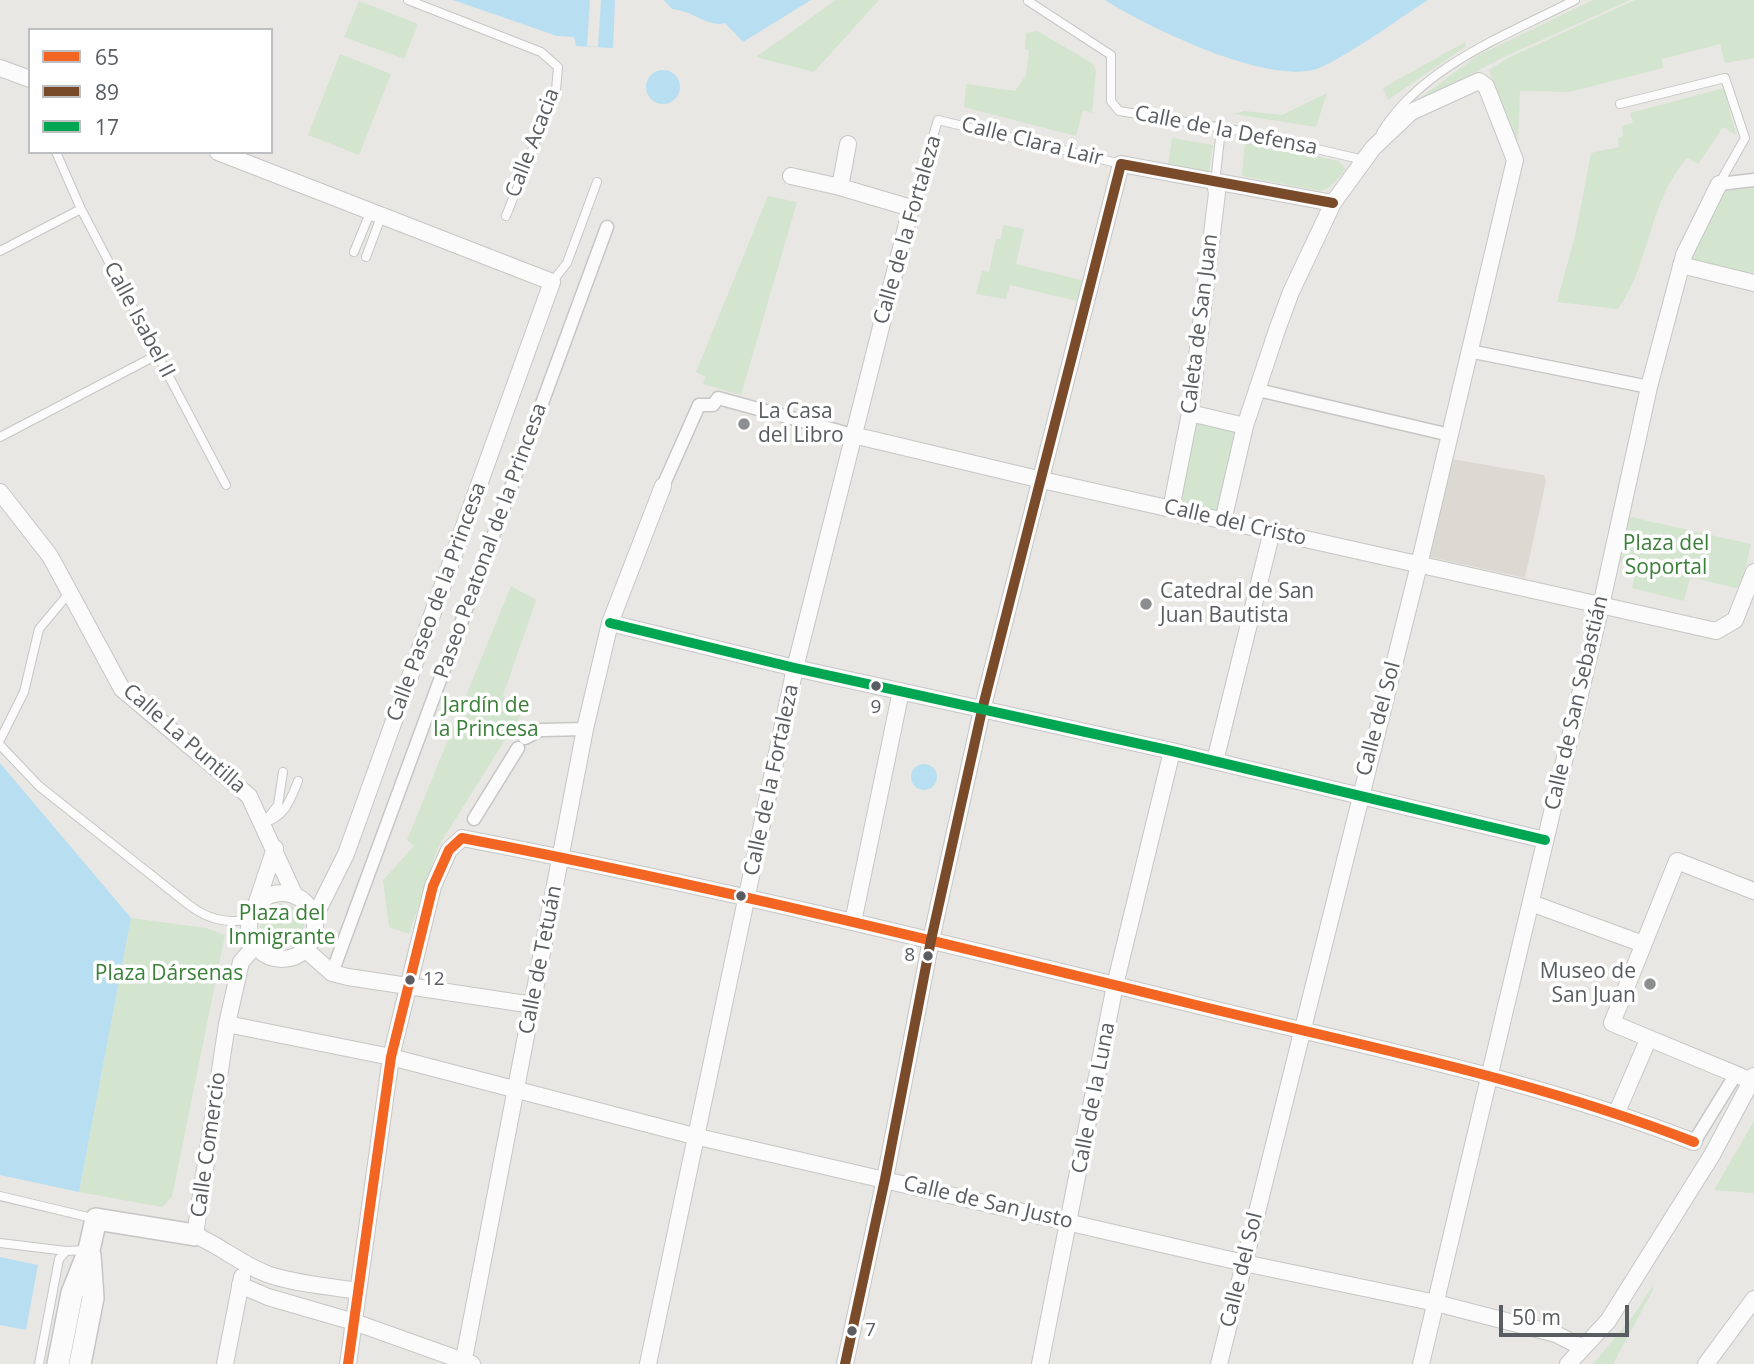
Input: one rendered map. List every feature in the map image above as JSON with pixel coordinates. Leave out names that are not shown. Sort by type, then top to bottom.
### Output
[{"type":"main road","points":[[58,1364],[72,1293],[89,1250],[96,1219],[195,1236]]},
{"type":"main road","points":[[80,1364],[93,1297],[89,1250]]},
{"type":"street","points":[[0,68],[28,78]]},
{"type":"street","name":"Calle del Sol","points":[[1219,1364],[1359,796],[1419,565],[1515,160],[1486,86],[1479,81],[1411,112],[1369,154]]},
{"type":"street","points":[[840,187],[848,144]]},
{"type":"street","points":[[223,154],[552,282]]},
{"type":"street","points":[[1223,521],[1245,426],[1291,292],[1333,203],[1369,154]]},
{"type":"street","points":[[845,1364],[885,1179],[931,940],[982,710],[1121,164]]},
{"type":"street","name":"Calle Clara Lair","points":[[1121,164],[1333,203]]},
{"type":"street","points":[[792,176],[911,208]]},
{"type":"street","points":[[1719,184],[1754,180]]},
{"type":"street","name":"Caleta de San Juan","points":[[1171,509],[1189,413],[1217,193],[1215,183]]},
{"type":"street","name":"Calle de San Sebastián","points":[[1421,1364],[1601,606],[1649,387],[1681,265],[1719,184]]},
{"type":"street","name":"Calle de la Fortaleza","points":[[648,1364],[680,1224],[694,1136],[795,668],[911,208]]},
{"type":"street","name":"Paseo Peatonal de la Princesa","points":[[332,973],[607,227]]},
{"type":"street","points":[[1681,265],[1754,283]]},
{"type":"street","name":"Calle Paseo de la Princesa","points":[[314,918],[346,854],[552,282]]},
{"type":"street","points":[[1469,351],[1649,387]]},
{"type":"street","points":[[1258,390],[1450,435]]},
{"type":"street","name":"Calle del Cristo","points":[[699,405],[713,405],[718,398],[853,435],[1042,480],[1716,631],[1735,620],[1753,581]]},
{"type":"street","name":"Calle de Tetuán","points":[[466,1363],[515,1090],[585,729],[610,623],[663,486],[699,405]]},
{"type":"street","points":[[1189,413],[1245,426]]},
{"type":"street","name":"Calle La Puntilla","points":[[0,492],[50,556],[122,689],[250,796],[275,848]]},
{"type":"street","points":[[1215,761],[1272,531]]},
{"type":"street","points":[[610,623],[795,668],[1172,751],[1545,840]]},
{"type":"street","points":[[853,922],[901,691]]},
{"type":"street","points":[[348,1364],[391,1057],[433,886],[449,850],[462,838],[521,743],[540,731],[585,729]]},
{"type":"street","name":"Calle de la Luna","points":[[1040,1364],[1071,1222],[1115,985],[1172,751]]},
{"type":"street","points":[[462,838],[562,857],[931,940],[1488,1075],[1617,1112],[1693,1142],[1736,1074]]},
{"type":"street","points":[[275,848],[295,896]]},
{"type":"street","points":[[253,914],[274,894],[295,896],[304,901],[314,918],[314,929],[306,950],[285,958],[274,958],[255,946],[253,914],[275,848]]},
{"type":"street","points":[[1569,1364],[1608,1321],[1712,1155],[1753,1079],[1648,1040],[1612,1023],[1677,861],[1754,891]]},
{"type":"street","points":[[1531,903],[1643,944]]},
{"type":"street","name":"Calle Comercio","points":[[255,946],[241,962],[227,1024],[195,1236],[225,1248],[243,1264],[270,1275],[358,1291]]},
{"type":"street","points":[[306,950],[332,973],[533,1005]]},
{"type":"street","name":"Calle de San Justo","points":[[227,1024],[391,1057],[694,1136],[1244,1263],[1436,1303],[1556,1334],[1583,1348]]},
{"type":"street","points":[[1617,1112],[1648,1040]]},
{"type":"street","points":[[225,1364],[243,1264]]},
{"type":"street","points":[[240,1284],[268,1297],[354,1322],[466,1363]]},
{"type":"street","points":[[1706,1364],[1754,1299]]},
{"type":"lane","name":"Calle Acacia","points":[[408,0],[541,52],[558,67],[556,90],[506,216]]},
{"type":"lane","points":[[1369,154],[1406,99],[1429,81],[1476,51],[1575,0]]},
{"type":"lane","name":"Calle de la Defensa","points":[[1028,1],[1111,55],[1111,101],[1119,111],[1369,154]]},
{"type":"lane","name":"Calle de San Sebastián","points":[[1620,104],[1725,78],[1745,138],[1719,184]]},
{"type":"lane","name":"Calle Clara Lair","points":[[939,120],[1121,164]]},
{"type":"lane","name":"Calle de la Fortaleza","points":[[911,208],[939,120]]},
{"type":"lane","name":"Caleta de San Juan","points":[[1215,183],[1220,138]]},
{"type":"lane","name":"Calle Isabel II","points":[[57,154],[81,209],[226,485]]},
{"type":"lane","points":[[552,282],[566,263],[597,181]]},
{"type":"lane","points":[[0,251],[81,209]]},
{"type":"lane","points":[[354,252],[375,215]]},
{"type":"lane","points":[[366,257],[375,215]]},
{"type":"lane","points":[[0,437],[157,355]]},
{"type":"lane","points":[[71,592],[39,629],[24,692],[0,743],[39,786],[205,917],[228,923],[253,914]]},
{"type":"lane","points":[[263,822],[272,816],[278,804],[283,772]]},
{"type":"lane","points":[[263,822],[276,819],[284,812],[298,781]]},
{"type":"lane","points":[[0,1196],[96,1219]]},
{"type":"lane","points":[[0,1243],[66,1251],[89,1250]]},
{"type":"lane","points":[[39,1364],[59,1259],[66,1251]]},
{"type":"shaded area","points":[[1452,459],[1544,475],[1546,481],[1525,578],[1425,556]]},
{"type":"green space","points":[[836,0],[879,0],[814,72],[756,57]]},
{"type":"green space","points":[[1593,0],[1630,0],[1506,56],[1408,107],[1477,56]]},
{"type":"green space","points":[[1635,0],[1754,0],[1754,58],[1725,63],[1720,44],[1662,59],[1663,68],[1569,92],[1520,91],[1518,140],[1515,141],[1489,70],[1508,58]]},
{"type":"green space","points":[[359,1],[418,24],[404,59],[344,37]]},
{"type":"green space","points":[[1037,31],[1092,63],[1096,70],[1092,113],[1083,110],[1076,136],[964,107],[966,84],[1015,91],[1026,75],[1029,51],[1025,49],[1026,33]]},
{"type":"green space","points":[[1465,42],[1466,46],[1388,100],[1383,88]]},
{"type":"green space","points":[[340,54],[391,74],[359,155],[308,135]]},
{"type":"green space","points":[[1724,88],[1736,135],[1723,127],[1698,164],[1687,158],[1674,175],[1664,194],[1637,272],[1618,309],[1557,302],[1576,232],[1591,153],[1619,147],[1618,138],[1623,136],[1622,126],[1633,123],[1630,113]]},
{"type":"green space","points":[[1327,93],[1316,127],[1233,114],[1244,111],[1282,115]]},
{"type":"green space","points":[[1172,138],[1213,145],[1209,173],[1168,165]]},
{"type":"green space","points":[[1245,140],[1338,161],[1346,169],[1330,187],[1321,191],[1242,176]]},
{"type":"green space","points":[[1754,188],[1754,276],[1687,259],[1718,192]]},
{"type":"green space","points":[[768,196],[797,202],[741,395],[703,384],[706,377],[696,372]]},
{"type":"green space","points":[[1003,225],[1024,229],[1016,264],[1085,281],[1081,302],[1010,285],[1006,299],[976,294],[982,271],[989,272],[996,239],[1001,239]]},
{"type":"green space","points":[[1195,419],[1240,430],[1218,510],[1215,511],[1180,501]]},
{"type":"green space","name":"Plaza del Soportal","points":[[1626,516],[1751,544],[1741,586],[1736,588],[1690,577],[1684,601],[1632,588],[1637,567],[1619,562]]},
{"type":"green space","name":"Jardín de la Princesa","points":[[511,586],[536,600],[503,696],[523,711],[438,847],[409,934],[389,927],[383,880],[414,846],[407,840]]},
{"type":"green space","name":"Plaza del Inmigrante","points":[[282,904],[298,910],[304,926],[298,942],[282,948],[266,942],[260,926],[266,910]]},
{"type":"green space","name":"Plaza Dársenas","points":[[131,918],[206,928],[225,935],[172,1197],[162,1207],[79,1192]]},
{"type":"green space","points":[[1754,1121],[1754,1193],[1714,1190]]},
{"type":"green space","points":[[1652,1287],[1654,1288],[1613,1364],[1593,1364],[1634,1315]]},
{"type":"water","points":[[453,0],[615,0],[613,48],[576,46],[574,37],[557,36]]},
{"type":"water","points":[[664,0],[811,0],[743,42],[725,23],[713,23],[672,9]]},
{"type":"water","points":[[1105,0],[1428,0],[1332,62],[1298,72],[1241,62],[1210,51],[1149,25]]},
{"type":"water","points":[[663,70],[675,75],[680,87],[675,99],[663,104],[651,99],[646,87],[651,75]]},
{"type":"water","points":[[0,763],[131,918],[79,1192],[0,1175]]},
{"type":"water","points":[[924,764],[933,768],[937,777],[933,786],[924,790],[915,786],[911,777],[915,768]]},
{"type":"water","points":[[0,1257],[38,1265],[26,1330],[0,1325]]},
{"type":"pier","points":[[590,0],[601,0],[598,47],[587,46]]},
{"type":"transit line","name":"89","points":[[845,1364],[885,1179],[931,940],[982,710],[1121,164],[1333,203]]},
{"type":"transit line","name":"17","points":[[610,623],[795,668],[1172,751],[1545,840]]},
{"type":"transit line","name":"65","points":[[348,1364],[391,1057],[433,886],[449,850],[462,838],[646,875],[830,917],[1447,1065],[1572,1100],[1694,1142]]},
{"type":"place","name":"La Casa del Libro","points":[[744,424]]},
{"type":"place","name":"Catedral de San Juan Bautista","points":[[1146,604]]},
{"type":"place","name":"9","points":[[876,686]]},
{"type":"place","name":"8","points":[[928,956]]},
{"type":"place","name":"12","points":[[410,980]]},
{"type":"place","name":"Museo de San Juan","points":[[1650,984]]},
{"type":"place","name":"7","points":[[852,1331]]}]
